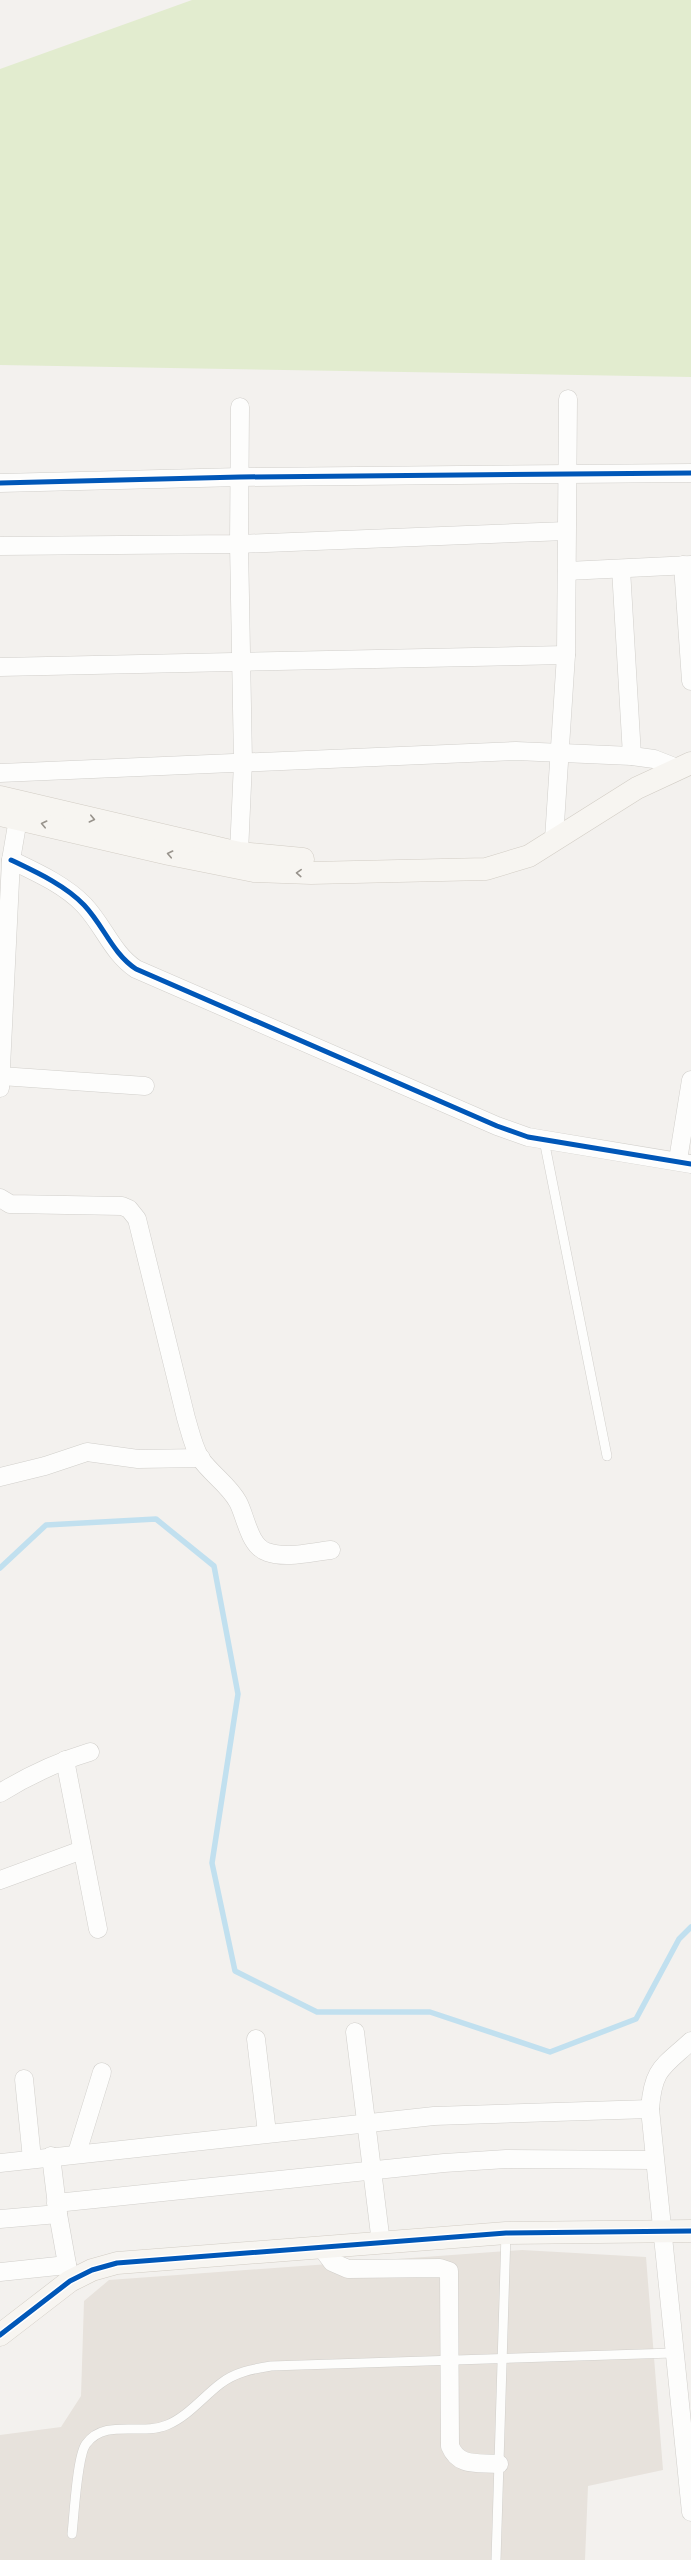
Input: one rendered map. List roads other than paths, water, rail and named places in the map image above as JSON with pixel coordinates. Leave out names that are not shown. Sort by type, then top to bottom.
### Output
[{"type":"main road","points":[[0,797],[15,812],[237,860],[311,874],[486,869],[529,856],[637,788],[684,765]]},
{"type":"main road","points":[[0,2335],[68,2273],[92,2270],[117,2263],[506,2233],[691,2231]]},
{"type":"street","points":[[554,839],[558,754],[566,655],[566,475],[568,399]]},
{"type":"street","points":[[237,860],[243,762],[239,544],[240,407]]},
{"type":"street","points":[[0,483],[240,478],[691,473]]},
{"type":"street","points":[[0,546],[239,544],[566,531]]},
{"type":"street","points":[[567,571],[687,565],[691,681]]},
{"type":"street","points":[[621,569],[632,756]]},
{"type":"street","points":[[0,667],[566,655]]},
{"type":"street","points":[[0,773],[516,751],[632,756],[684,765]]},
{"type":"street","points":[[15,812],[11,860],[4,896],[0,1082],[145,1086]]},
{"type":"street","points":[[11,860],[66,890],[84,904],[97,920],[123,960],[136,969],[496,1126],[544,1140],[685,1162],[691,1080]]},
{"type":"street","points":[[0,1198],[10,1204],[122,1206],[129,1209],[137,1218],[186,1418],[194,1444],[201,1458],[229,1488],[238,1502],[251,1535],[257,1545],[265,1551],[279,1555],[331,1550]]},
{"type":"street","points":[[0,1477],[45,1466],[87,1452],[138,1459],[201,1458]]},
{"type":"street","points":[[0,1793],[26,1777],[64,1760],[90,1752]]},
{"type":"street","points":[[64,1760],[98,1929]]},
{"type":"street","points":[[0,1880],[82,1850]]},
{"type":"street","points":[[355,2032],[381,2242]]},
{"type":"street","points":[[256,2039],[267,2133]]},
{"type":"street","points":[[691,2041],[657,2072],[651,2092],[650,2108],[660,2231],[691,2512]]},
{"type":"street","points":[[77,2153],[102,2072]]},
{"type":"street","points":[[24,2079],[32,2159]]},
{"type":"street","points":[[0,2163],[77,2153],[434,2116],[650,2108]]},
{"type":"street","points":[[0,2272],[68,2273],[57,2208],[51,2156]]},
{"type":"street","points":[[0,2219],[57,2208],[372,2169],[506,2159],[654,2160]]},
{"type":"street","points":[[321,2247],[332,2262],[348,2269],[440,2268],[449,2271],[450,2446],[453,2454],[461,2462],[499,2464]]},
{"type":"lane","points":[[544,1140],[607,1456]]},
{"type":"lane","points":[[496,2560],[506,2233]]},
{"type":"lane","points":[[72,2534],[80,2466],[85,2444],[99,2433],[112,2430],[166,2426],[221,2383],[244,2371],[271,2366],[674,2352]]},
{"type":"waterway","points":[[0,1568],[46,1525],[156,1519],[214,1566],[238,1694],[212,1863],[235,1971],[317,2012],[430,2012],[550,2052],[636,2019],[679,1939],[691,1927]]}]
